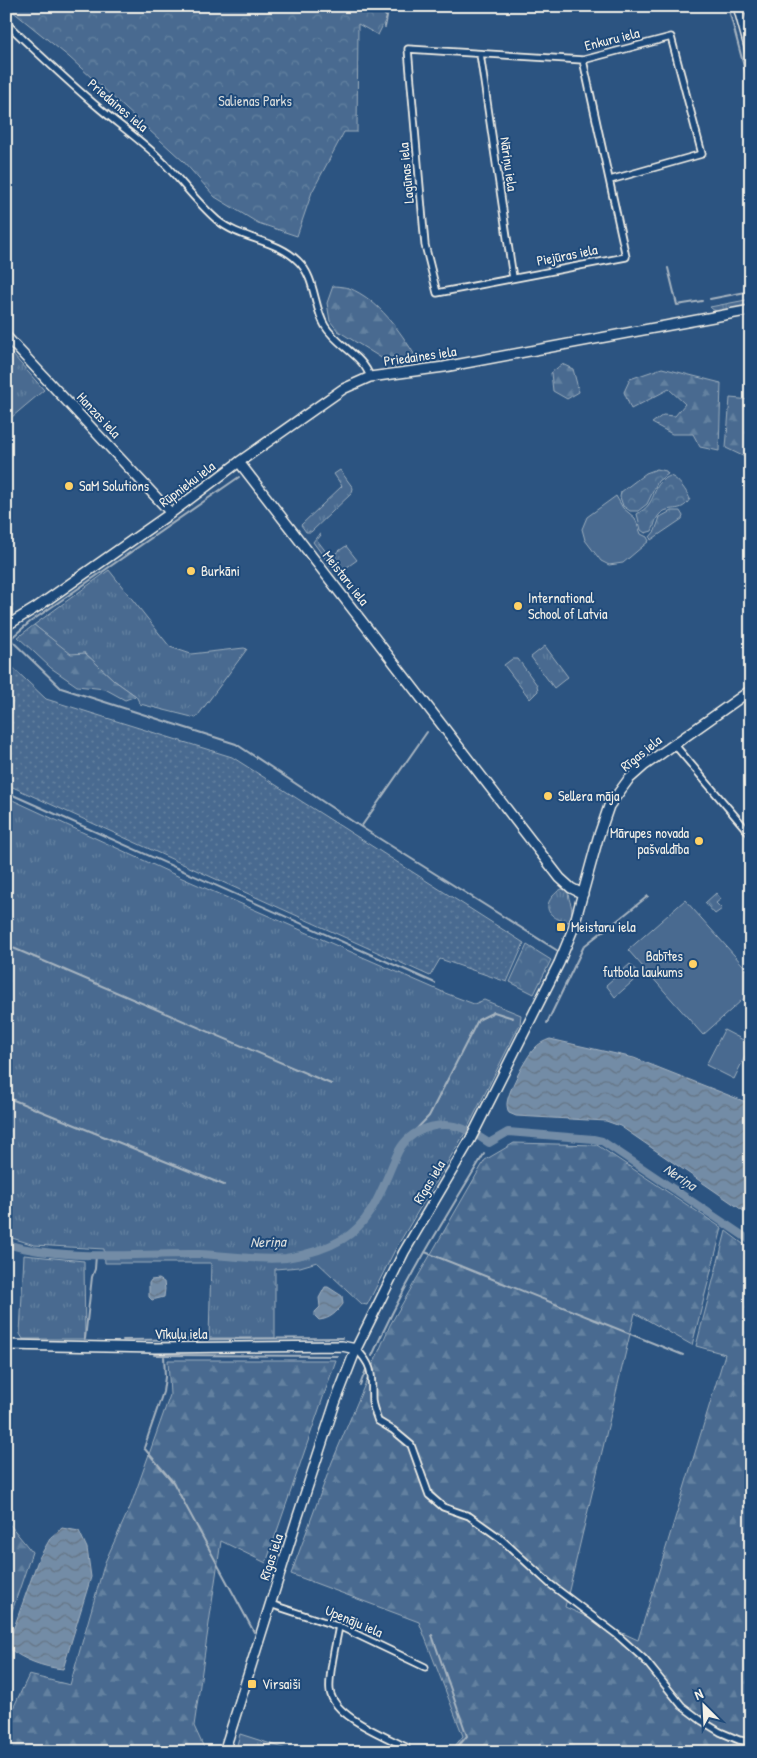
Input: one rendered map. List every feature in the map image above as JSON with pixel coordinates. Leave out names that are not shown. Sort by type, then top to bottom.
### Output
[{"type":"street","points":[[738,6],[751,54]]},
{"type":"street","name":"Priedaines iela","points":[[6,23],[68,81],[159,158],[218,220],[236,232],[282,249],[300,262],[310,280],[324,324],[336,339],[365,365],[370,377],[444,367],[751,310]]},
{"type":"street","name":"Enkuru iela","points":[[408,50],[583,60],[671,37],[702,154],[610,180]]},
{"type":"street","name":"Lagūnas iela","points":[[408,50],[425,246],[437,293]]},
{"type":"street","name":"Nāriņu iela","points":[[480,54],[513,278]]},
{"type":"street","name":"Piejūras iela","points":[[437,293],[626,256],[583,60]]},
{"type":"street","name":"Hanzas iela","points":[[6,336],[171,513]]},
{"type":"street","name":"Rūpnieku iela","points":[[6,626],[37,607],[171,513],[239,462],[343,389],[370,377]]},
{"type":"street","name":"Meistaru iela","points":[[239,462],[560,878],[571,888],[583,894]]},
{"type":"street","name":"Rīgas iela","points":[[224,1752],[335,1404],[356,1349],[404,1252],[474,1133],[559,963],[573,929],[598,838],[610,806],[619,791],[634,774],[751,690]]},
{"type":"street","points":[[674,744],[751,835]]},
{"type":"street","name":"Vīkuļu iela","points":[[6,1345],[146,1348],[342,1346],[356,1349]]},
{"type":"street","points":[[356,1349],[367,1360],[372,1378],[372,1404],[378,1421],[393,1430],[411,1445],[429,1495],[443,1507],[469,1516],[500,1538],[550,1584],[616,1634],[644,1659],[682,1706],[720,1732],[739,1740],[751,1742]]},
{"type":"street","name":"Upenāju iela","points":[[270,1604],[339,1626],[425,1667]]},
{"type":"street","points":[[339,1626],[330,1694],[334,1701],[350,1717],[406,1747]]},
{"type":"green space","name":"Salienas Parks","points":[[6,6],[388,6],[391,9],[378,35],[358,24],[357,132],[344,132],[312,192],[297,236],[258,223],[215,197],[183,161],[69,57]]},
{"type":"green space","points":[[333,286],[349,288],[370,300],[388,317],[416,357],[400,361],[383,359],[338,331],[330,321],[327,303]]},
{"type":"green space","points":[[751,299],[751,306],[724,312],[710,307]]},
{"type":"green space","points":[[6,347],[44,390],[6,422]]},
{"type":"green space","points":[[562,364],[573,369],[579,392],[567,399],[553,391],[551,373]]},
{"type":"green space","points":[[662,368],[721,383],[719,451],[700,447],[693,434],[672,434],[652,423],[663,415],[675,416],[685,404],[669,389],[631,409],[624,392],[630,379]]},
{"type":"green space","points":[[730,398],[751,400],[751,460],[726,448]]},
{"type":"green space","points":[[657,469],[666,471],[668,474],[658,481],[647,504],[638,511],[630,511],[623,506],[620,497],[621,492],[646,473]]},
{"type":"green space","points":[[340,470],[353,488],[352,493],[311,532],[306,532],[301,525],[342,486],[334,474]]},
{"type":"green space","points":[[670,476],[679,482],[690,499],[687,504],[680,508],[661,513],[656,519],[652,531],[645,533],[641,530],[637,514],[648,506],[656,488]]},
{"type":"green space","points":[[616,496],[623,508],[635,518],[641,534],[647,537],[649,541],[623,563],[609,565],[601,561],[585,540],[582,529],[587,517]]},
{"type":"green space","points":[[671,511],[680,511],[683,516],[682,519],[651,540],[650,537],[655,531],[660,517]]},
{"type":"green space","points":[[319,534],[321,535],[317,540],[330,557],[346,546],[357,560],[343,570],[335,572],[313,542]]},
{"type":"green space","points":[[109,570],[170,647],[191,654],[247,649],[196,718],[140,704],[136,696],[115,681],[85,653],[71,655],[34,625]]},
{"type":"green space","points":[[34,625],[71,654],[85,653],[115,681],[136,696],[125,700],[105,689],[77,686],[51,668],[18,637]]},
{"type":"green space","points":[[545,646],[568,677],[554,688],[531,657]]},
{"type":"green space","points":[[512,659],[518,659],[537,685],[538,691],[530,699],[504,665]]},
{"type":"green space","points":[[7,662],[46,699],[232,757],[524,943],[507,982],[440,959],[430,976],[6,784]]},
{"type":"green space","points":[[6,797],[182,878],[445,993],[474,1004],[484,1000],[521,1015],[520,1024],[465,1133],[396,1248],[367,1305],[362,1304],[317,1262],[300,1267],[275,1269],[275,1338],[209,1338],[211,1263],[105,1263],[104,1249],[34,1245],[6,1236]]},
{"type":"green space","points":[[562,889],[568,890],[572,907],[570,921],[567,922],[550,914],[548,910],[552,897]]},
{"type":"green space","points":[[716,893],[721,899],[716,903],[722,909],[715,914],[705,903]]},
{"type":"green space","name":"Babītes futbola laukums","points":[[685,900],[751,974],[751,992],[703,1035],[628,950]]},
{"type":"green space","points":[[527,945],[551,960],[534,994],[510,982]]},
{"type":"green space","points":[[630,964],[640,975],[615,997],[606,985]]},
{"type":"green space","points":[[724,1030],[751,1044],[734,1079],[706,1065]]},
{"type":"green space","points":[[514,1143],[597,1145],[722,1228],[692,1345],[635,1313],[565,1607],[638,1640],[725,1354],[696,1346],[726,1231],[751,1250],[751,1752],[450,1752],[463,1736],[419,1622],[291,1574],[332,1462],[390,1325],[485,1160]]},
{"type":"green space","points":[[24,1255],[84,1261],[85,1339],[23,1339],[20,1334]]},
{"type":"green space","points":[[168,1360],[336,1360],[266,1563],[221,1541],[194,1726],[206,1752],[6,1752],[6,1723],[29,1675],[70,1685],[105,1562],[131,1505],[170,1395]]},
{"type":"green space","points":[[6,1520],[32,1552],[6,1629]]},
{"type":"green space","points":[[240,1734],[296,1752],[235,1752]]},
{"type":"water","points":[[550,1039],[634,1058],[751,1104],[751,1216],[620,1126],[606,1121],[516,1116],[509,1113],[508,1100],[522,1068],[536,1047]]},
{"type":"water","points":[[159,1279],[164,1282],[164,1297],[152,1300],[149,1297],[149,1283],[151,1280]]},
{"type":"water","points":[[325,1287],[342,1296],[343,1304],[332,1315],[319,1320],[315,1316],[315,1312],[320,1307],[319,1298]]},
{"type":"water","points":[[62,1528],[79,1531],[87,1548],[91,1577],[63,1669],[48,1667],[34,1662],[20,1656],[7,1647],[38,1560],[51,1537]]},
{"type":"waterway","points":[[377,6],[387,17],[385,27]]},
{"type":"waterway","points":[[536,6],[550,6]]},
{"type":"waterway","points":[[728,6],[751,93]]},
{"type":"waterway","points":[[668,268],[677,305],[702,301]]},
{"type":"waterway","points":[[710,299],[751,291]]},
{"type":"waterway","points":[[239,477],[30,622],[10,639],[61,688],[236,744],[361,827],[558,951]]},
{"type":"waterway","points":[[6,594],[12,605],[6,610]]},
{"type":"waterway","points":[[361,827],[427,732]]},
{"type":"waterway","points":[[6,792],[435,983]]},
{"type":"waterway","points":[[613,924],[648,896]]},
{"type":"waterway","points":[[547,1023],[584,946],[607,928]]},
{"type":"waterway","points":[[6,945],[331,1084]]},
{"type":"waterway","points":[[409,1137],[429,1116],[478,1020],[494,1012],[513,1018]]},
{"type":"waterway","points":[[6,1097],[224,1185]]},
{"type":"waterway","name":"Neriņa","points":[[6,1244],[30,1250],[78,1255],[199,1254],[264,1259],[301,1255],[336,1243],[352,1233],[360,1225],[373,1208],[400,1149],[414,1134],[441,1125],[450,1125],[468,1131]]},
{"type":"waterway","name":"Neriņa","points":[[478,1136],[489,1143],[508,1132],[602,1141],[751,1241]]},
{"type":"waterway","points":[[372,1356],[411,1278],[484,1154]]},
{"type":"waterway","points":[[425,1252],[683,1355]]},
{"type":"waterway","points":[[85,1339],[96,1255]]},
{"type":"waterway","points":[[123,1340],[342,1338]]},
{"type":"waterway","points":[[154,1355],[338,1356]]},
{"type":"waterway","points":[[164,1355],[165,1377],[163,1392],[144,1448],[173,1482],[254,1632]]},
{"type":"waterway","points":[[360,1385],[367,1367]]},
{"type":"waterway","points":[[432,1635],[467,1736],[453,1752]]},
{"type":"place","name":"SaM Solutions","points":[[69,486]]},
{"type":"place","name":"Burkāni","points":[[191,571]]},
{"type":"place","name":"International School of Latvia","points":[[518,606]]},
{"type":"place","name":"Sellera māja","points":[[548,796]]},
{"type":"place","name":"Mārupes novada pašvaldība","points":[[699,841]]},
{"type":"place","name":"Meistaru iela","points":[[561,927]]},
{"type":"place","name":"Babītes futbola laukums","points":[[693,964]]},
{"type":"place","name":"Virsaiši","points":[[252,1684]]}]
